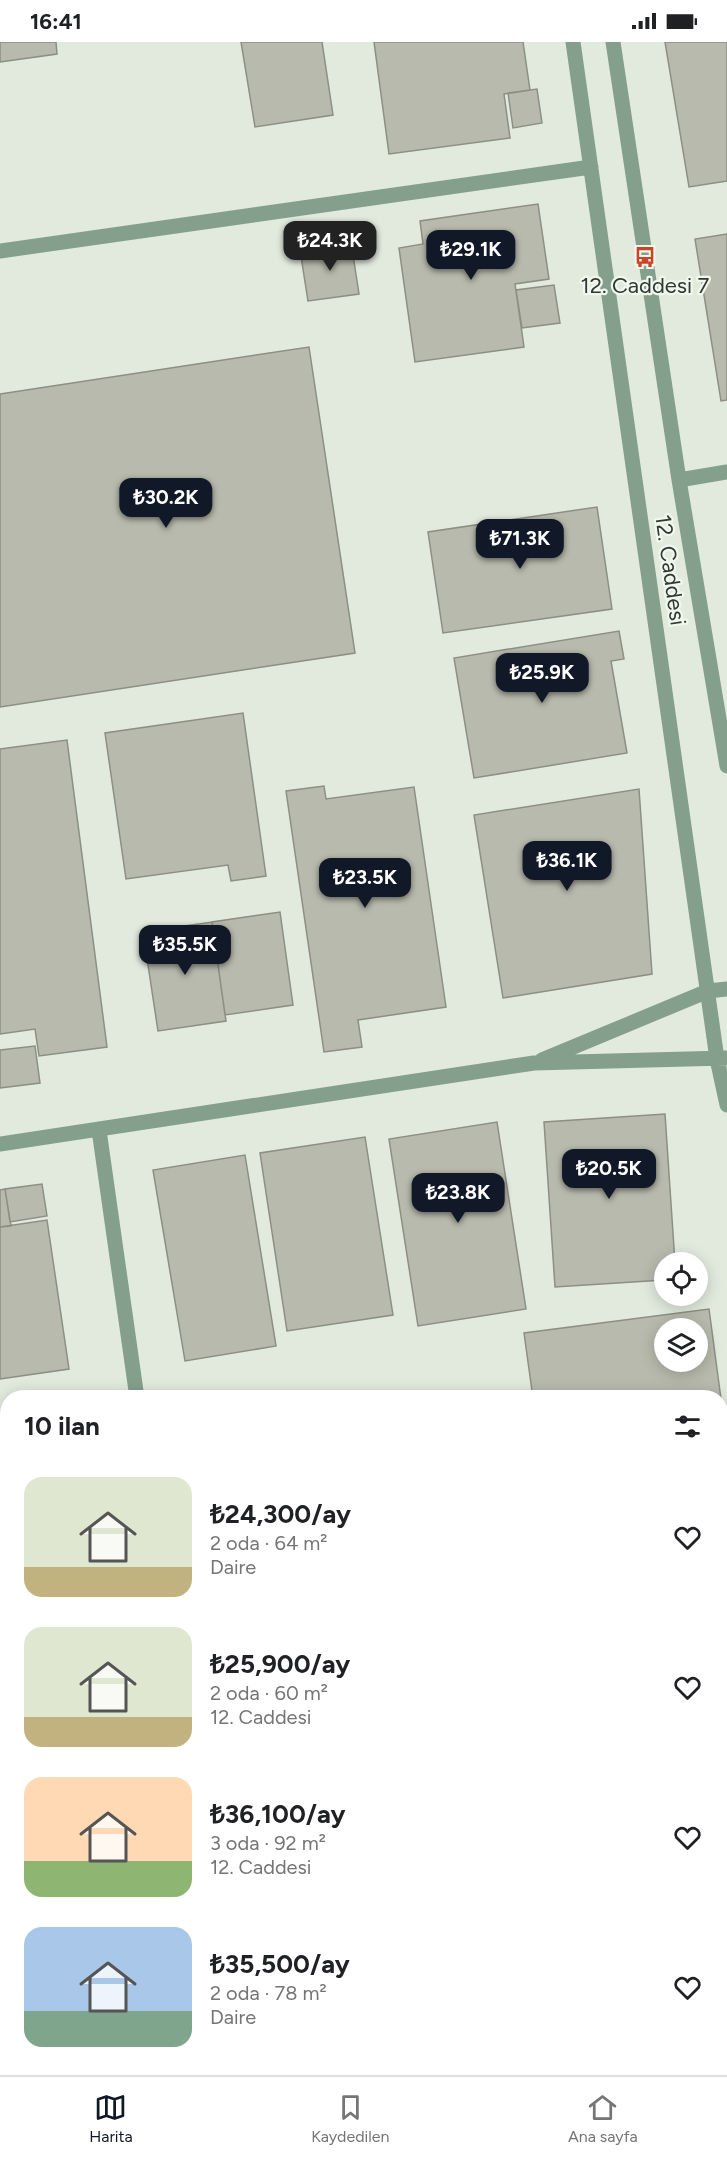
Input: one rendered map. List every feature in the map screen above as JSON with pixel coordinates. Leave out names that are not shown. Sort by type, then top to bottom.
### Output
[{"type":"street","name":"12. Caddesi","points":[[573,42],[708,991],[722,1059],[727,1105]]},
{"type":"street","name":"12. Caddesi","points":[[613,42],[679,480],[727,766]]},
{"type":"street","points":[[0,251],[591,167]]},
{"type":"street","points":[[679,480],[727,472]]},
{"type":"street","points":[[534,1063],[708,991],[727,988]]},
{"type":"street","points":[[0,1144],[534,1063],[722,1059]]},
{"type":"street","points":[[99,1130],[137,1390]]},
{"type":"building","points":[[0,42],[56,42],[57,54],[0,62]]},
{"type":"building","points":[[241,42],[322,42],[333,115],[255,127]]},
{"type":"building","points":[[374,42],[523,42],[530,90],[504,94],[510,138],[389,154]]},
{"type":"building","points":[[665,42],[727,42],[727,181],[689,187]]},
{"type":"building","points":[[537,89],[542,123],[513,128],[508,93]]},
{"type":"building","points":[[538,204],[549,279],[515,284],[524,347],[415,362],[399,248],[423,244],[420,221]]},
{"type":"building","points":[[727,234],[727,400],[721,401],[695,239]]},
{"type":"building","points":[[351,242],[359,294],[308,301],[300,250]]},
{"type":"building","points":[[554,285],[560,323],[522,328],[516,290]]},
{"type":"building","points":[[309,347],[355,653],[0,707],[0,394]]},
{"type":"building","points":[[597,507],[612,609],[443,633],[428,532]]},
{"type":"building","points":[[619,631],[624,659],[611,661],[627,753],[474,778],[454,658]]},
{"type":"building","points":[[243,713],[266,876],[231,881],[228,865],[126,879],[105,733]]},
{"type":"building","points":[[67,740],[107,1047],[39,1056],[35,1029],[0,1034],[0,749]]},
{"type":"building","points":[[324,786],[326,799],[414,787],[446,1007],[358,1020],[362,1047],[324,1052],[286,791]]},
{"type":"building","points":[[639,789],[652,974],[503,998],[474,815]]},
{"type":"building","points":[[280,912],[293,1005],[225,1015],[212,922]]},
{"type":"building","points":[[212,922],[226,1021],[158,1031],[143,932]]},
{"type":"building","points":[[35,1046],[40,1083],[0,1088],[0,1050]]},
{"type":"building","points":[[665,1114],[674,1252],[654,1252],[654,1281],[555,1287],[544,1122]]},
{"type":"building","points":[[497,1122],[526,1309],[418,1326],[389,1139]]},
{"type":"building","points":[[365,1137],[393,1315],[287,1331],[260,1153]]},
{"type":"building","points":[[245,1155],[276,1346],[185,1361],[153,1170]]},
{"type":"building","points":[[42,1184],[47,1216],[10,1222],[5,1189]]},
{"type":"building","points":[[5,1189],[11,1226],[0,1227],[0,1190]]},
{"type":"building","points":[[47,1220],[69,1369],[0,1379],[0,1227]]},
{"type":"building","points":[[709,1309],[720,1390],[532,1390],[524,1333]]},
{"type":"place","name":"12. Caddesi 7","points":[[645,257]]}]
